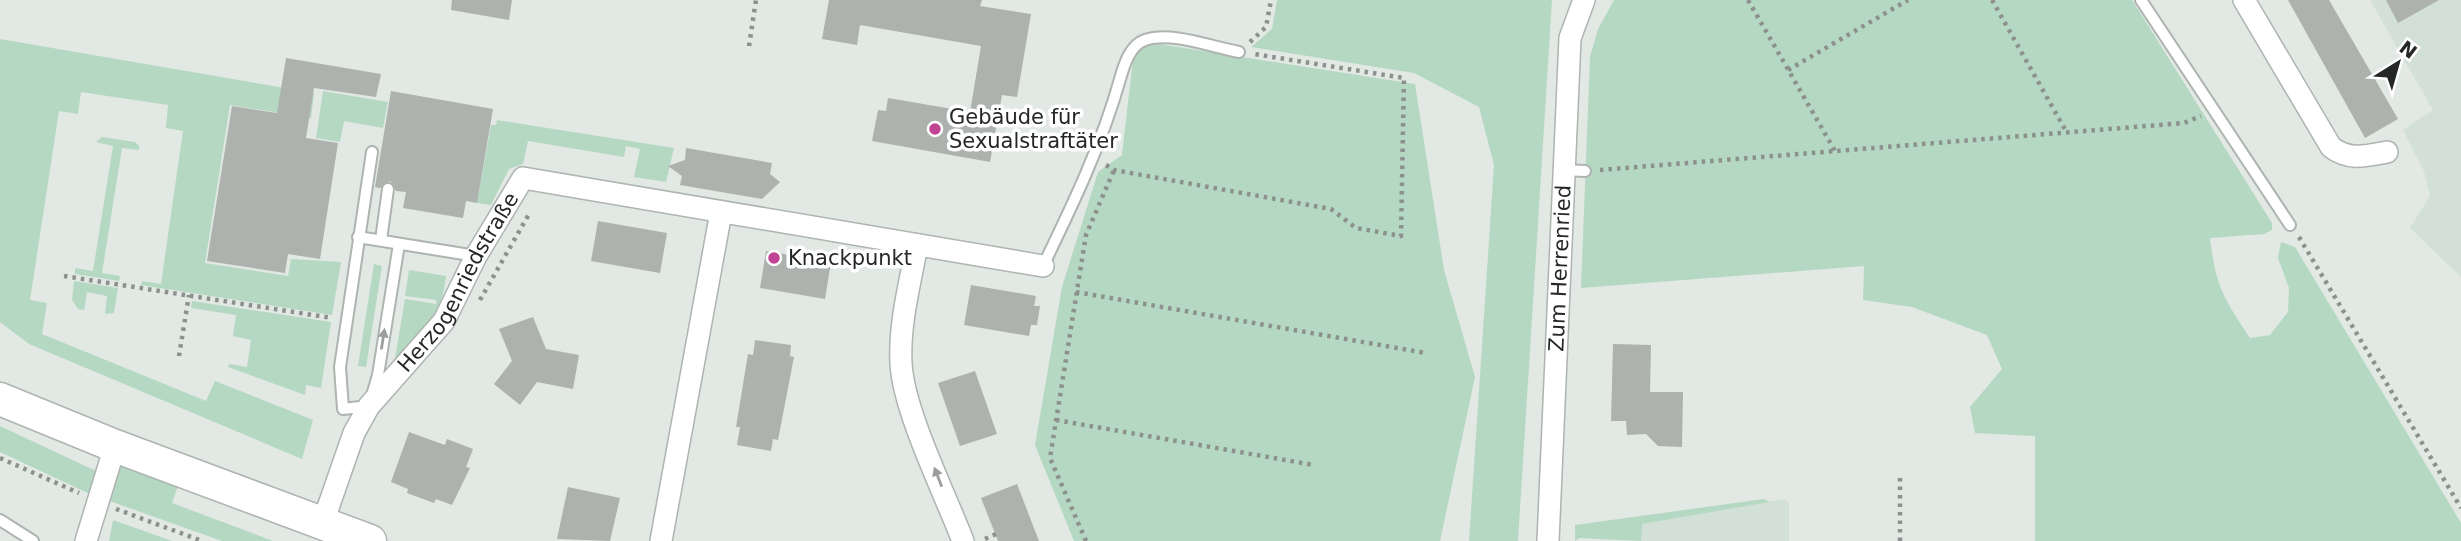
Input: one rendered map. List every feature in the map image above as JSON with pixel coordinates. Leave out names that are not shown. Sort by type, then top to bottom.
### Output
[{"type":"street","points":[[2244,0],[2330,147],[2338,153],[2357,158],[2387,152]]},
{"type":"street","name":"Zum Herrenried","points":[[1548,541],[1570,38],[1581,2]]},
{"type":"street","name":"Herzogenriedstraße","points":[[323,525],[354,433],[369,406],[444,321],[476,256],[523,178],[1043,267]]},
{"type":"street","points":[[661,541],[721,212]]},
{"type":"street","points":[[916,245],[901,338],[901,365],[906,397],[978,540]]},
{"type":"street","points":[[0,399],[115,446],[370,541]]},
{"type":"street","points":[[86,541],[115,446]]},
{"type":"lane","points":[[2141,0],[2290,225]]},
{"type":"lane","points":[[1043,267],[1107,128],[1124,67],[1132,50],[1142,41],[1161,37],[1239,52]]},
{"type":"lane","points":[[372,152],[340,367],[343,409],[369,406],[399,244]]},
{"type":"lane","points":[[1563,170],[1585,171]]},
{"type":"lane","points":[[381,240],[388,189]]},
{"type":"lane","points":[[358,237],[476,256]]},
{"type":"lane","points":[[0,520],[33,541]]},
{"type":"path","points":[[748,46],[756,0]]},
{"type":"path","points":[[1239,52],[1266,27],[1271,0]]},
{"type":"path","points":[[1748,0],[1835,151]]},
{"type":"path","points":[[1788,70],[1908,0]]},
{"type":"path","points":[[1992,0],[2067,133]]},
{"type":"path","points":[[1092,156],[1114,170],[1331,209],[1356,228],[1401,236],[1404,78],[1239,52]]},
{"type":"path","points":[[1585,171],[2184,123],[2211,109]]},
{"type":"path","points":[[1086,541],[1050,458],[1086,234],[1114,170]]},
{"type":"path","points":[[479,302],[536,202]]},
{"type":"path","points":[[2290,225],[2461,508]]},
{"type":"path","points":[[64,276],[346,320]]},
{"type":"path","points":[[1076,292],[1426,353]]},
{"type":"path","points":[[179,356],[189,295]]},
{"type":"path","points":[[1056,421],[1314,465]]},
{"type":"path","points":[[1900,474],[1900,541]]},
{"type":"path","points":[[980,526],[978,540],[996,534]]},
{"type":"shaded area","points":[[2370,0],[2461,0],[2461,277],[2410,228],[2430,196],[2424,171],[2403,130],[2433,110]]},
{"type":"shaded area","points":[[1785,499],[1789,502],[1789,541],[1641,541],[1641,524]]},
{"type":"green space","points":[[1277,0],[1552,0],[1518,541],[1469,541],[1494,165],[1479,107],[1414,73],[1251,47],[1272,29]]},
{"type":"green space","points":[[1614,0],[2132,0],[2272,223],[2272,230],[2264,234],[2210,238],[2218,280],[2233,312],[2250,338],[2270,335],[2288,312],[2289,288],[2278,258],[2281,242],[2295,247],[2461,523],[2461,541],[2035,541],[2035,436],[1975,433],[1970,407],[2002,369],[1987,335],[1912,307],[1863,300],[1864,266],[1581,288],[1590,57],[1598,29]]},
{"type":"green space","points":[[0,39],[314,93],[311,118],[230,105],[205,263],[288,276],[291,259],[341,262],[332,315],[141,285],[142,281],[161,284],[183,131],[166,128],[168,105],[81,92],[78,114],[59,111],[30,300],[47,303],[42,334],[206,401],[215,381],[313,420],[302,459],[29,344],[0,322]]},
{"type":"green space","points":[[1159,44],[1415,84],[1444,270],[1475,377],[1440,541],[1074,541],[1035,445],[1062,287],[1098,172],[1122,155],[1133,59],[1142,48]]},
{"type":"green space","points":[[323,91],[388,102],[383,128],[344,121],[340,142],[316,138]]},
{"type":"green space","points":[[497,120],[674,148],[666,182],[634,177],[640,149],[626,146],[624,157],[528,141],[523,164],[509,169],[491,205],[477,203],[491,125],[496,125]]},
{"type":"green space","points":[[102,137],[135,142],[139,146],[139,150],[122,148],[102,273],[120,276],[119,281],[75,274],[75,268],[93,271],[113,146],[96,142]]},
{"type":"green space","points":[[374,264],[382,266],[366,367],[358,366]]},
{"type":"green space","points":[[409,270],[446,276],[444,291],[429,324],[394,364],[405,299],[436,304],[436,300],[405,296]]},
{"type":"green space","points":[[74,281],[118,288],[114,313],[105,314],[107,296],[87,292],[84,310],[78,309],[72,300]]},
{"type":"green space","points":[[192,301],[331,322],[321,388],[306,385],[305,395],[228,367],[229,364],[247,367],[251,340],[233,336],[236,315],[191,308]]},
{"type":"green space","points":[[0,426],[98,472],[107,455],[179,483],[172,503],[273,541],[222,541],[90,494],[0,452]]},
{"type":"green space","points":[[1764,499],[1769,502],[1642,524],[1641,541],[1579,538],[1575,541],[1575,525]]},
{"type":"green space","points":[[113,520],[172,541],[109,541]]},
{"type":"building","points":[[452,0],[512,0],[509,20],[451,10]]},
{"type":"building","points":[[829,0],[982,0],[980,6],[1031,14],[1017,97],[1002,95],[990,162],[872,141],[878,110],[886,111],[888,98],[970,112],[981,46],[860,25],[857,45],[822,39]]},
{"type":"building","points":[[2288,0],[2329,0],[2398,119],[2365,138]]},
{"type":"building","points":[[2386,0],[2439,0],[2398,23]]},
{"type":"building","points":[[286,58],[381,74],[376,97],[314,88],[306,138],[338,143],[320,259],[288,254],[285,273],[207,261],[232,106],[277,113]]},
{"type":"building","points":[[391,91],[493,109],[477,203],[466,201],[463,218],[403,208],[406,192],[396,191],[390,181],[380,188],[375,187]]},
{"type":"building","points":[[686,148],[772,163],[770,174],[780,182],[762,199],[680,185],[682,176],[668,166],[685,160]]},
{"type":"building","points":[[598,221],[667,233],[660,273],[591,261]]},
{"type":"building","points":[[766,251],[831,262],[825,299],[760,288]]},
{"type":"building","points":[[971,285],[1036,296],[1034,306],[1040,306],[1037,325],[1031,325],[1029,336],[964,325]]},
{"type":"building","points":[[533,317],[546,349],[579,355],[573,389],[537,382],[520,405],[494,384],[512,361],[499,329]]},
{"type":"building","points":[[755,340],[791,345],[790,356],[794,357],[778,440],[773,439],[771,451],[737,445],[740,427],[736,427],[748,354],[753,355]]},
{"type":"building","points":[[1613,344],[1651,345],[1650,392],[1683,392],[1682,447],[1658,446],[1646,434],[1627,435],[1626,421],[1611,421]]},
{"type":"building","points":[[975,371],[997,434],[960,446],[938,383]]},
{"type":"building","points":[[409,432],[445,445],[447,439],[473,449],[466,467],[470,468],[452,505],[436,499],[434,503],[407,493],[408,489],[391,482]]},
{"type":"building","points":[[1017,484],[1039,541],[998,541],[981,498]]},
{"type":"building","points":[[568,487],[620,498],[610,541],[557,539]]},
{"type":"place","name":"Gebäude für Sexualstraftäter","points":[[935,129]]},
{"type":"place","name":"Knackpunkt","points":[[774,258]]}]
